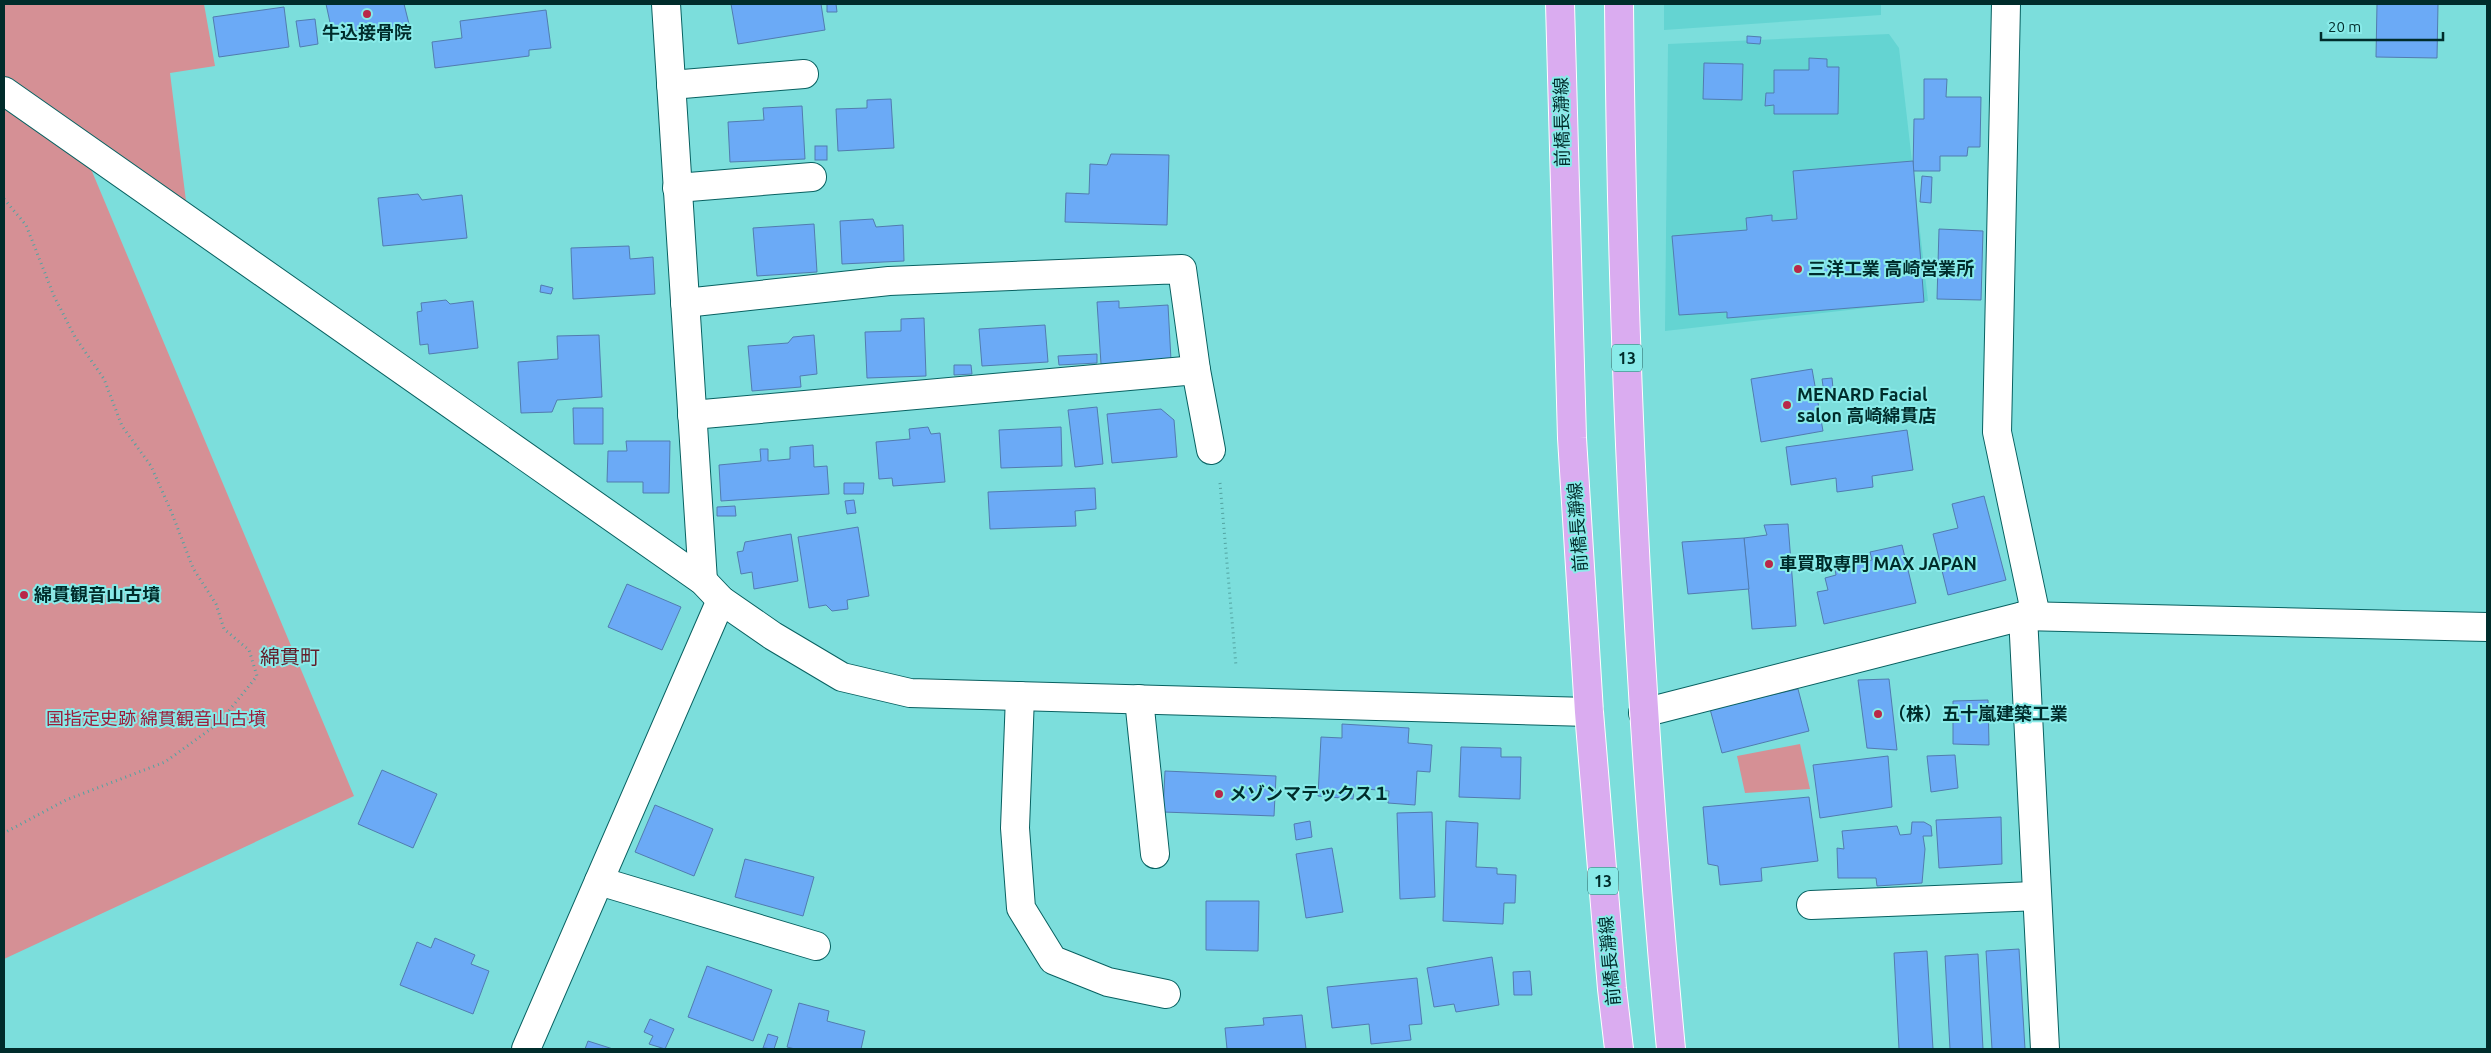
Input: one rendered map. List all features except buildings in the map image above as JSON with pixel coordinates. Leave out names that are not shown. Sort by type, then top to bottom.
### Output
[{"type":"main road","name":"前橋長瀞線","points":[[1560,4],[1572,438],[1589,712],[1611,979],[1619,1049]]},
{"type":"main road","name":"13","points":[[1619,4],[1621,212],[1643,713],[1671,1049]]},
{"type":"street","points":[[526,1049],[599,881],[712,591],[692,415],[666,4]]},
{"type":"street","points":[[2006,4],[1997,432],[2029,616],[2037,896],[2044,1049]]},
{"type":"street","points":[[671,85],[804,74]]},
{"type":"street","points":[[4,91],[773,636],[842,677],[910,693],[1589,712]]},
{"type":"street","points":[[677,188],[812,177]]},
{"type":"street","points":[[685,303],[889,281],[1182,269],[1196,370],[1212,450]]},
{"type":"street","points":[[692,415],[1196,370]]},
{"type":"street","points":[[1643,713],[2029,616],[2487,627]]},
{"type":"street","points":[[1020,696],[1015,828],[1021,908],[1053,960],[1108,982],[1166,994]]},
{"type":"street","points":[[1139,699],[1155,854]]},
{"type":"street","points":[[599,881],[816,946]]},
{"type":"street","points":[[1811,905],[2037,896]]},
{"type":"path","points":[[4,199],[26,225],[54,296],[75,337],[104,379],[122,426],[151,466],[171,511],[192,568],[216,604],[224,629],[249,650],[257,676],[218,723],[165,762],[66,800],[4,833]]},
{"type":"path","points":[[1212,450],[1220,477],[1240,702]]},
{"type":"shaded area","points":[[1664,4],[1881,4],[1881,15],[1664,30]]},
{"type":"shaded area","points":[[1889,34],[1899,48],[1928,301],[1665,331],[1668,44]]},
{"type":"green space","name":"国指定史跡 綿貫観音山古墳","points":[[4,4],[204,4],[215,66],[170,73],[186,201],[91,169],[354,796],[4,959]]},
{"type":"green space","points":[[1800,744],[1810,789],[1745,793],[1737,756]]},
{"type":"place","name":"牛込接骨院","points":[[367,14]]},
{"type":"place","name":"三洋工業 高崎営業所","points":[[1798,269]]},
{"type":"place","name":"MENARD Facial salon 高崎綿貫店","points":[[1787,405]]},
{"type":"place","name":"車買取専門 MAX JAPAN","points":[[1769,564]]},
{"type":"place","name":"綿貫観音山古墳","points":[[24,595]]},
{"type":"place","name":"（株）五十嵐建築工業","points":[[1878,714]]},
{"type":"place","name":"メゾンマテックス１","points":[[1219,794]]},
{"type":"district","name":"綿貫町","points":[[290,657]]}]
